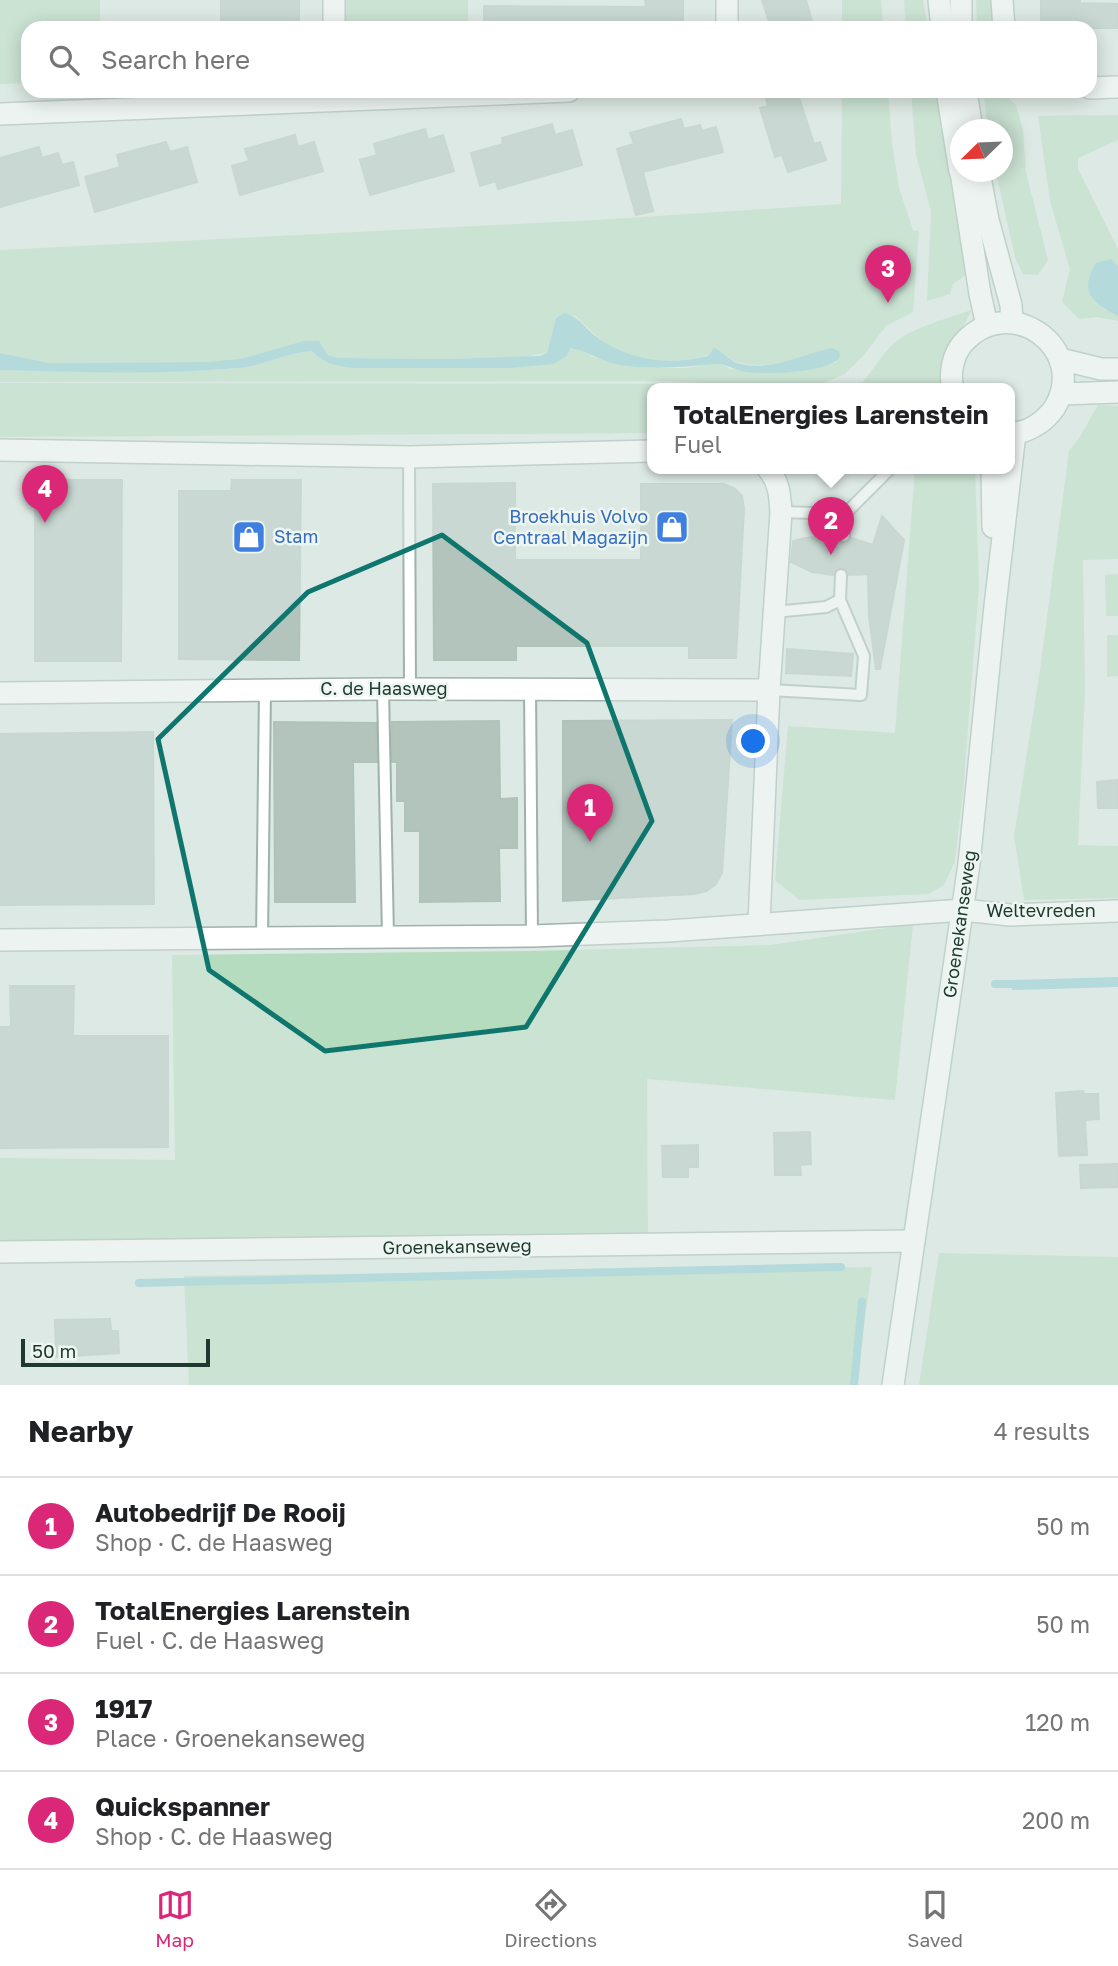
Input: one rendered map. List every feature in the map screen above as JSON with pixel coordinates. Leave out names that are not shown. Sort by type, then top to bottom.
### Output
[{"type":"street","points":[[334,0],[334,21]]},
{"type":"street","points":[[727,0],[727,21]]},
{"type":"street","points":[[939,0],[941,21]]},
{"type":"street","points":[[961,0],[961,21]]},
{"type":"street","points":[[1002,0],[1004,21]]},
{"type":"street","points":[[1097,88],[1118,88]]},
{"type":"street","points":[[0,114],[298,98]]},
{"type":"street","points":[[948,98],[952,119]]},
{"type":"street","points":[[967,98],[970,119]]},
{"type":"street","points":[[963,182],[987,325]]},
{"type":"street","points":[[981,182],[1013,322]]},
{"type":"street","points":[[953,383],[952,364],[959,347],[971,334],[987,325],[1013,322],[1041,334],[1049,341],[1060,359],[1063,376],[1060,394],[1054,408],[1044,420],[1015,432]]},
{"type":"street","points":[[1060,359],[1101,369],[1118,369]]},
{"type":"street","points":[[1060,394],[1118,392]]},
{"type":"street","points":[[0,450],[409,457],[647,451]]},
{"type":"street","points":[[0,940],[533,936],[668,931],[759,923],[769,690],[781,512],[779,492],[772,474]]},
{"type":"street","name":"Groenekanseweg","points":[[992,474],[995,606]]},
{"type":"street","name":"Groenekanseweg","points":[[893,1385],[963,910],[1008,474]]},
{"type":"street","name":"C. de Haasweg","points":[[0,692],[410,688],[769,690]]},
{"type":"street","name":"Weltevreden","points":[[759,923],[963,910],[1010,915],[1118,911]]},
{"type":"street","name":"Groenekanseweg","points":[[0,1252],[914,1241]]},
{"type":"lane","points":[[409,457],[410,688]]},
{"type":"lane","points":[[844,536],[845,514],[885,474]]},
{"type":"lane","points":[[781,512],[845,514]]},
{"type":"lane","points":[[769,690],[861,695],[864,656],[840,600],[841,575]]},
{"type":"lane","points":[[774,612],[826,607],[840,600]]},
{"type":"lane","points":[[530,688],[533,936]]},
{"type":"lane","points":[[383,689],[388,937]]},
{"type":"lane","points":[[262,939],[265,690]]},
{"type":"highlighted area","points":[[442,535],[587,643],[652,821],[526,1027],[325,1051],[209,970],[158,739],[308,592]]},
{"type":"green space","points":[[0,0],[100,0],[100,21],[21,21],[21,83],[0,84]]},
{"type":"green space","points":[[345,0],[468,0],[468,21],[345,21]]},
{"type":"green space","points":[[842,0],[881,0],[882,21],[842,21]]},
{"type":"green space","points":[[904,0],[923,0],[927,21],[906,21]]},
{"type":"green space","points":[[976,0],[991,0],[992,21],[977,21]]},
{"type":"green space","points":[[842,98],[889,98],[899,188],[913,230],[919,231],[913,312],[886,326],[845,374],[824,383],[0,382],[0,370],[208,370],[248,367],[312,351],[330,364],[352,368],[510,368],[569,348],[583,349],[592,357],[647,368],[688,368],[718,363],[731,369],[807,370],[837,362],[825,349],[785,362],[755,365],[729,358],[720,350],[684,360],[643,359],[613,348],[574,315],[556,318],[547,353],[523,357],[338,358],[328,355],[319,341],[302,341],[245,358],[209,362],[49,363],[0,353],[0,250],[597,220],[841,204]]},
{"type":"green space","points":[[912,98],[939,98],[950,182],[952,182],[967,274],[953,284],[950,294],[927,301],[931,211],[916,155]]},
{"type":"green space","points":[[984,98],[1008,98],[1016,105],[1023,130],[1026,172],[1048,260],[1038,275],[1023,274],[1015,257],[998,182],[1013,182],[1013,119],[987,119]]},
{"type":"green space","points":[[1118,115],[1118,140],[1078,158],[1078,169],[1118,249],[1118,266],[1101,307],[1118,316],[1118,321],[1097,317],[1079,319],[1062,302],[1070,269],[1050,201],[1038,116]]},
{"type":"green space","points":[[971,310],[946,354],[944,383],[862,383],[886,351],[898,340],[918,329]]},
{"type":"green space","points":[[0,383],[647,384],[647,433],[0,437]]},
{"type":"green space","points":[[1098,405],[1118,406],[1118,559],[1083,560],[1085,690],[1078,845],[1118,846],[1118,898],[1024,900],[1014,836],[1040,670],[1069,451]]},
{"type":"green space","points":[[915,474],[975,474],[979,586],[955,861],[944,885],[928,894],[799,900],[775,880],[788,726],[895,733]]},
{"type":"green space","points":[[1118,574],[1118,616],[1106,616],[1105,575]]},
{"type":"green space","points":[[1107,635],[1118,635],[1118,676],[1107,677]]},
{"type":"green space","points":[[913,924],[895,1100],[647,1079],[648,1237],[0,1244],[0,1158],[175,1160],[172,955],[771,945]]},
{"type":"green space","points":[[939,1253],[1118,1257],[1118,1385],[919,1385]]},
{"type":"green space","points":[[872,1267],[856,1385],[189,1385],[184,1276]]},
{"type":"water","points":[[1111,259],[1118,266],[1118,316],[1095,301],[1088,289],[1096,263]]},
{"type":"water","points":[[564,313],[577,319],[607,344],[620,351],[648,359],[693,359],[708,356],[714,348],[737,363],[753,366],[777,364],[832,348],[839,351],[840,357],[824,367],[811,370],[768,373],[743,371],[720,364],[632,367],[570,348],[567,356],[553,364],[509,368],[352,368],[330,364],[312,351],[248,367],[179,372],[0,370],[0,353],[49,363],[209,362],[245,358],[303,341],[319,341],[328,355],[338,358],[540,356],[547,353],[556,318]]},
{"type":"water","points":[[1118,977],[1118,987],[1012,990],[1013,980]]},
{"type":"building","points":[[221,0],[299,0],[299,21],[221,21]]},
{"type":"building","points":[[645,0],[683,0],[683,21],[484,21],[484,6],[646,7]]},
{"type":"building","points":[[762,0],[806,0],[812,21],[769,21]]},
{"type":"building","points":[[1041,0],[1118,4],[1118,28],[1097,28],[1097,21],[1041,21]]},
{"type":"building","points":[[766,98],[799,98],[814,144],[820,142],[826,160],[788,172],[782,155],[775,157],[760,108],[768,106]]},
{"type":"building","points":[[681,119],[684,129],[700,125],[702,131],[716,127],[723,152],[643,172],[653,211],[636,215],[617,149],[634,144],[630,133]]},
{"type":"building","points":[[552,124],[555,135],[572,130],[582,165],[498,189],[496,181],[480,186],[471,153],[503,144],[502,138]]},
{"type":"building","points":[[425,129],[428,140],[443,135],[454,171],[370,195],[360,160],[377,155],[374,144]]},
{"type":"building","points":[[295,135],[298,147],[314,142],[323,171],[240,195],[232,166],[249,161],[245,149]]},
{"type":"building","points":[[166,142],[170,152],[187,147],[197,182],[95,212],[85,177],[120,167],[117,155]]},
{"type":"building","points":[[39,147],[42,158],[58,153],[62,165],[73,162],[79,185],[0,207],[0,158]]},
{"type":"building","points":[[35,480],[122,480],[121,661],[35,661]]},
{"type":"building","points":[[232,480],[301,480],[299,660],[179,659],[179,491],[231,491]]},
{"type":"building","points":[[515,483],[515,560],[641,560],[641,484],[724,484],[734,488],[742,496],[744,508],[736,658],[689,658],[689,646],[516,646],[516,660],[434,660],[433,484]]},
{"type":"building","points":[[882,516],[904,540],[880,669],[876,669],[869,617],[868,574],[849,575],[846,569],[841,567],[835,570],[833,575],[812,572],[791,562],[793,541],[805,538],[836,535],[837,540],[843,544],[848,543],[851,538],[873,545]]},
{"type":"building","points":[[787,649],[853,654],[851,676],[786,673]]},
{"type":"building","points":[[732,720],[722,873],[715,885],[695,894],[563,901],[563,721]]},
{"type":"building","points":[[499,721],[500,799],[517,798],[517,848],[499,848],[500,901],[420,902],[420,831],[405,831],[405,801],[397,801],[397,762],[392,762],[392,722]]},
{"type":"building","points":[[274,722],[376,723],[377,762],[353,762],[355,902],[275,902]]},
{"type":"building","points":[[153,732],[154,904],[0,905],[0,734]]},
{"type":"building","points":[[1118,780],[1118,808],[1098,808],[1097,782]]},
{"type":"building","points":[[10,986],[74,986],[73,1036],[168,1036],[168,1147],[0,1148],[0,1027],[11,1027]]},
{"type":"building","points":[[1083,1091],[1084,1094],[1098,1094],[1099,1119],[1085,1120],[1087,1155],[1059,1156],[1056,1093]]},
{"type":"building","points":[[810,1132],[811,1164],[800,1165],[801,1175],[775,1175],[774,1133]]},
{"type":"building","points":[[698,1145],[698,1167],[688,1167],[688,1177],[663,1177],[662,1146]]},
{"type":"building","points":[[1118,1164],[1118,1187],[1081,1188],[1080,1165]]},
{"type":"building","points":[[110,1319],[111,1331],[118,1331],[119,1353],[56,1357],[55,1320]]},
{"type":"waterway","points":[[995,984],[1023,984]]},
{"type":"waterway","points":[[139,1283],[841,1267]]},
{"type":"waterway","points":[[854,1385],[862,1302]]},
{"type":"place","name":"1917","points":[[888,303]]},
{"type":"place","name":"Quickspanner","points":[[45,523]]},
{"type":"place","name":"Broekhuis Volvo Centraal Magazijn","points":[[672,527]]},
{"type":"place","name":"Stam","points":[[249,537]]},
{"type":"place","name":"TotalEnergies Larenstein","points":[[831,555]]},
{"type":"place","name":"Autobedrijf De Rooij","points":[[590,842]]}]
